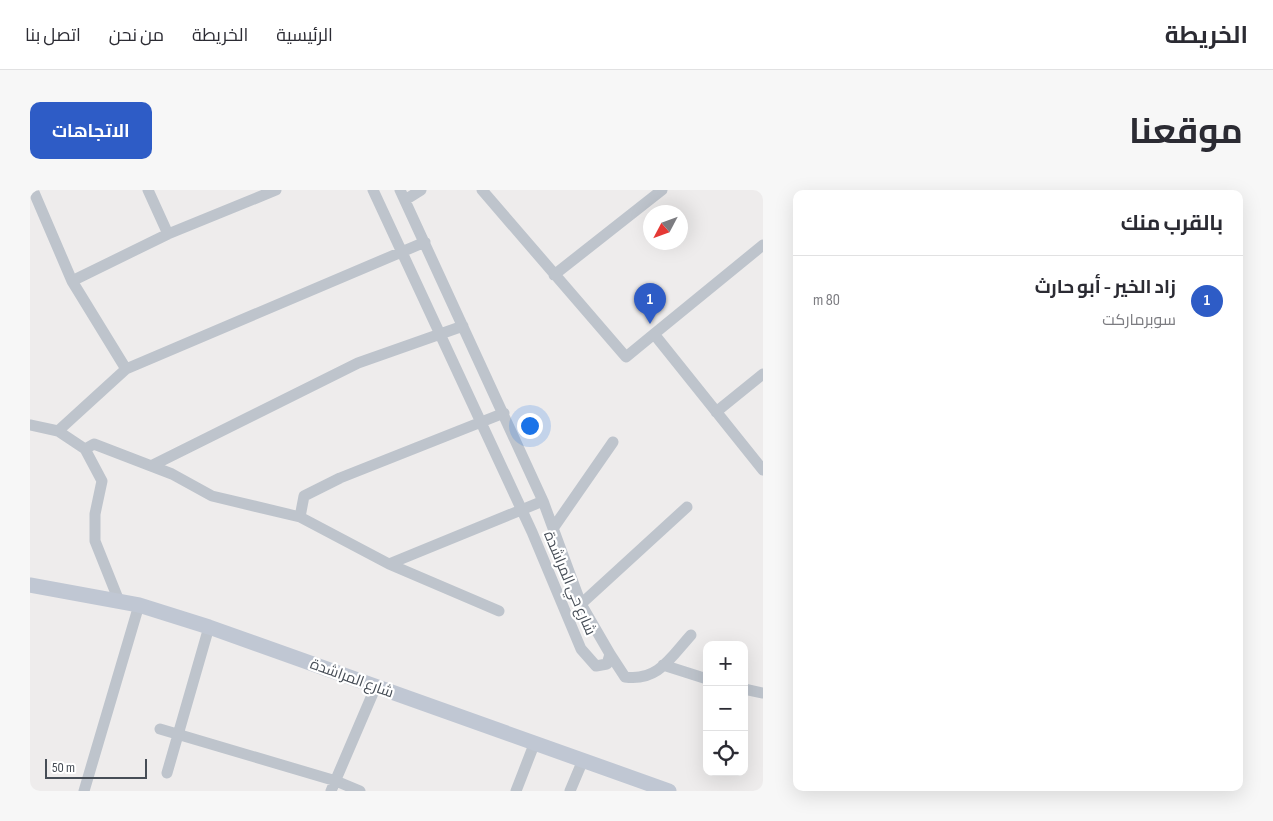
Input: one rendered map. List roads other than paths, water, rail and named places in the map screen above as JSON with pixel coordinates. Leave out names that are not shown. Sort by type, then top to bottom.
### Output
[{"type":"street","points":[[33,190],[72,281],[126,369]]},
{"type":"street","points":[[148,190],[168,234]]},
{"type":"street","points":[[72,281],[168,234],[262,192],[276,190]]},
{"type":"street","name":"شارع حي المراشدة","points":[[373,190],[522,510],[581,649],[596,666],[607,664],[610,654],[582,604],[543,501],[402,195]]},
{"type":"street","points":[[402,195],[421,190]]},
{"type":"street","points":[[482,190],[626,357],[763,245]]},
{"type":"street","points":[[554,275],[662,190]]},
{"type":"street","points":[[58,431],[126,369],[425,242]]},
{"type":"street","points":[[151,466],[358,363],[463,326]]},
{"type":"street","points":[[654,334],[763,470]]},
{"type":"street","points":[[716,412],[763,374]]},
{"type":"street","points":[[300,517],[304,496],[340,478],[504,414]]},
{"type":"street","points":[[30,425],[58,431],[85,449],[102,481],[95,514],[96,542],[119,601]]},
{"type":"street","points":[[554,528],[613,442]]},
{"type":"street","points":[[85,449],[94,444],[172,474],[212,496],[300,517],[389,564],[499,611]]},
{"type":"street","points":[[389,564],[543,501]]},
{"type":"street","points":[[582,604],[687,507]]},
{"type":"street","name":"شارع المراشدة","points":[[30,585],[139,605],[210,627],[669,791]]},
{"type":"street","points":[[84,791],[139,605]]},
{"type":"street","points":[[167,773],[210,627]]},
{"type":"street","points":[[610,654],[625,677],[640,679],[653,674],[663,666],[691,635]]},
{"type":"street","points":[[663,666],[703,679]]},
{"type":"street","points":[[334,786],[376,686]]},
{"type":"street","points":[[748,690],[763,693]]},
{"type":"street","points":[[160,729],[334,786],[360,791]]},
{"type":"street","points":[[516,791],[535,742]]},
{"type":"street","points":[[570,791],[583,760]]},
{"type":"place","name":"زاد الخير - أبو حارث","points":[[650,324]]}]
